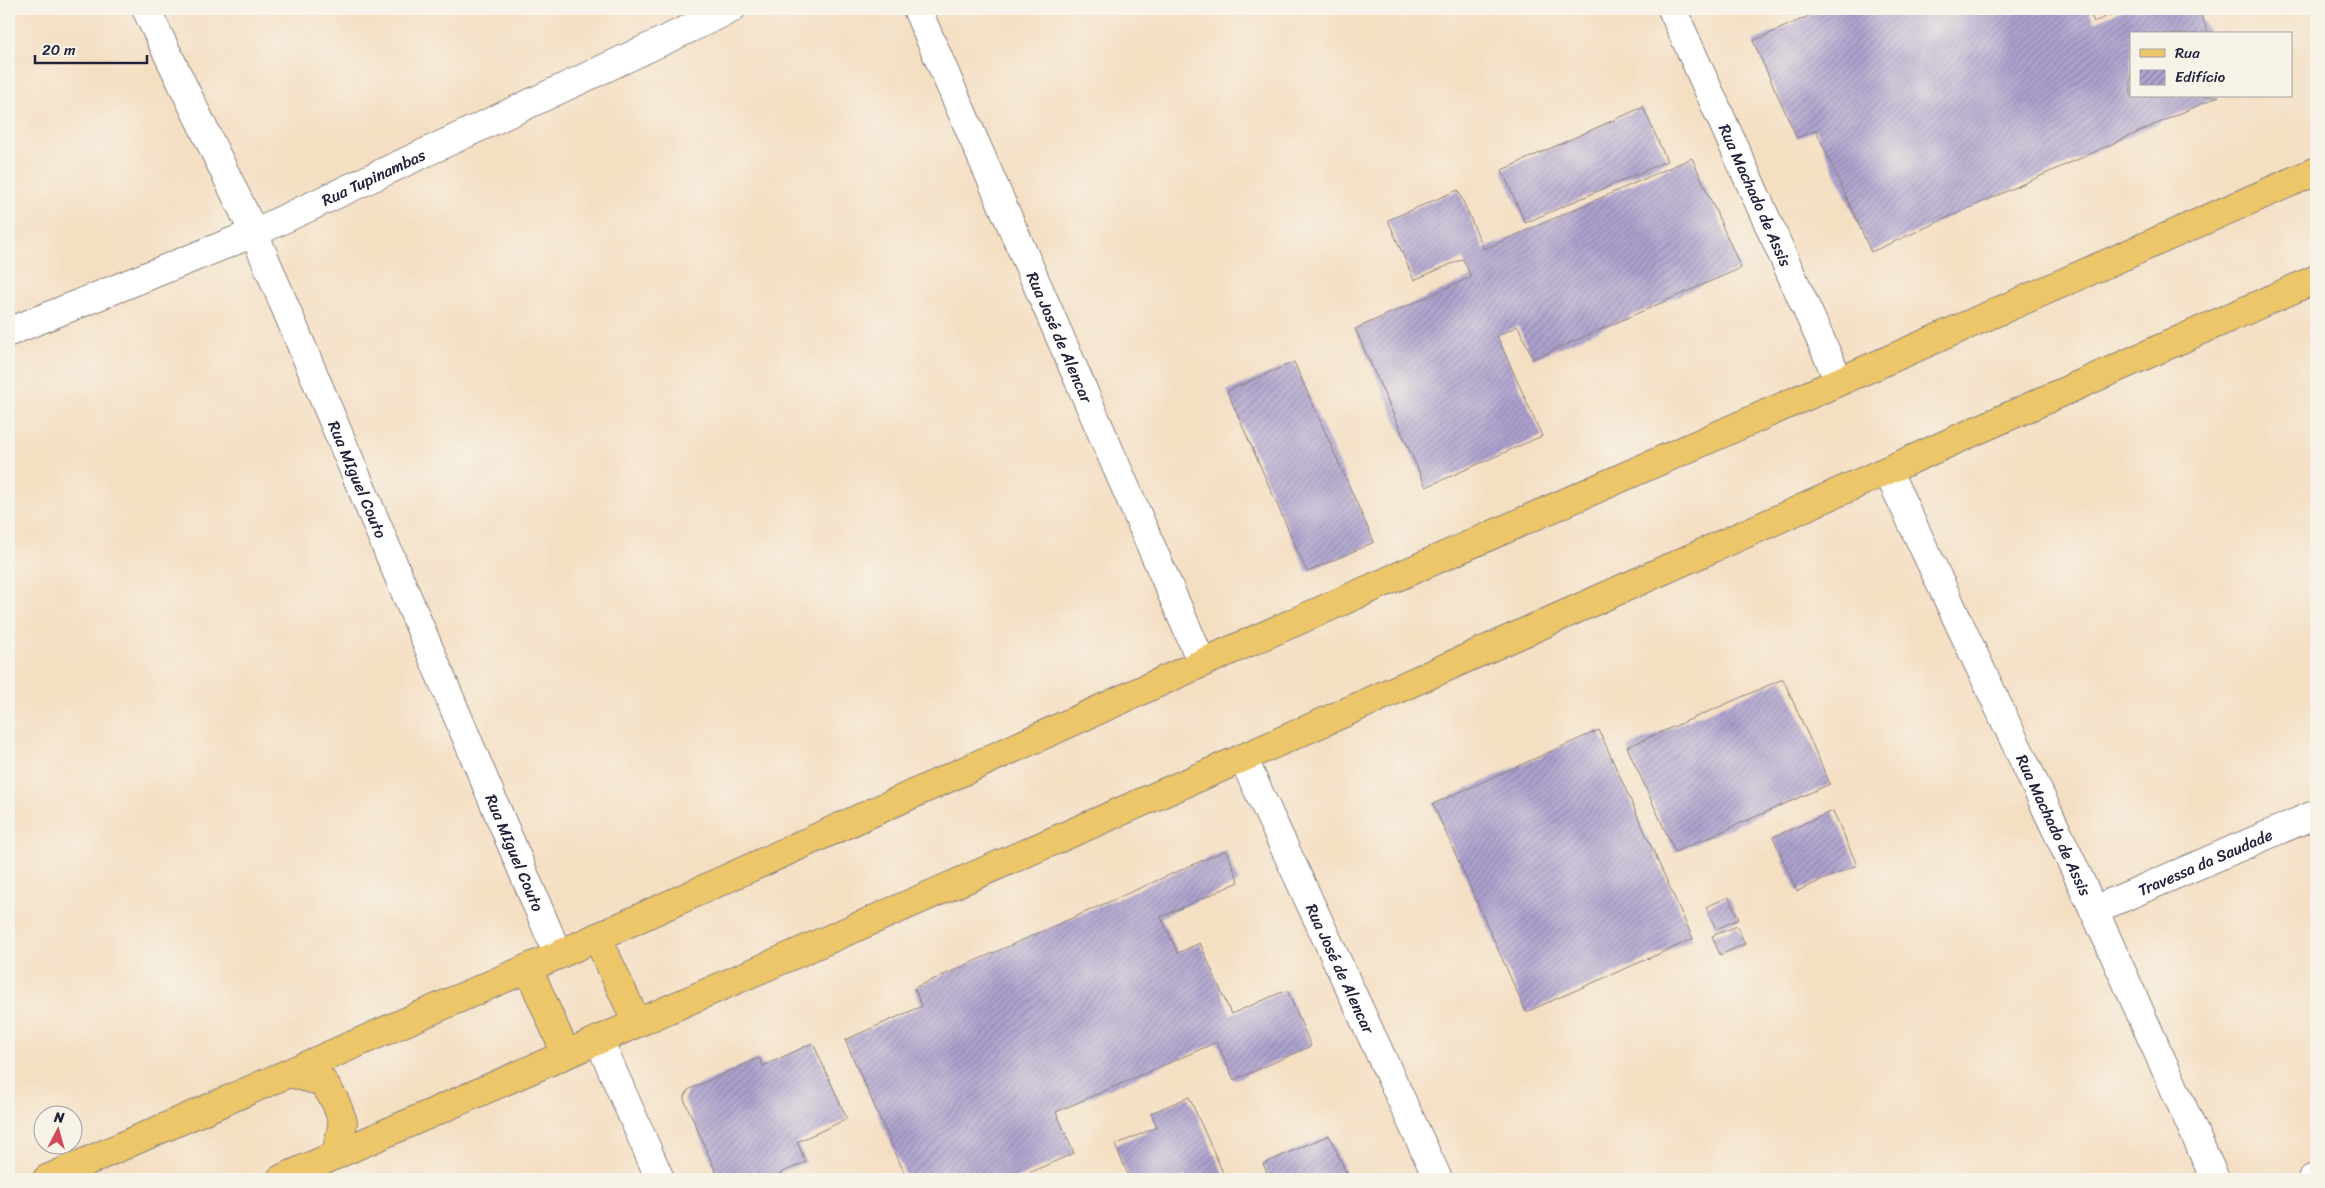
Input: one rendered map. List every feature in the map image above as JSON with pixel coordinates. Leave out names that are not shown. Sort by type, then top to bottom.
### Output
[{"type":"main road","points":[[47,1179],[558,955],[1202,664],[2316,171]]},
{"type":"main road","points":[[281,1179],[1244,758],[1888,472],[2316,279]]},
{"type":"main road","points":[[597,937],[636,1023]]},
{"type":"main road","points":[[528,968],[566,1054]]},
{"type":"main road","points":[[289,1073],[323,1082],[335,1101],[343,1122],[336,1154]]},
{"type":"street","name":"Rua MIguel Couto","points":[[146,9],[254,232],[558,955]]},
{"type":"street","name":"Rua Tupinambas","points":[[9,332],[254,232],[731,9]]},
{"type":"street","name":"Rua José de Alencar","points":[[918,9],[1202,664]]},
{"type":"street","name":"Rua Machado de Assis","points":[[1672,9],[1839,381]]},
{"type":"street","name":"Rua Machado de Assis","points":[[1888,472],[2094,910],[2215,1179]]},
{"type":"street","name":"Rua José de Alencar","points":[[1244,758],[1438,1179]]},
{"type":"street","name":"Travessa da Saudade","points":[[2094,910],[2316,814]]},
{"type":"street","points":[[599,1040],[660,1179]]},
{"type":"street","points":[[2312,1179],[2316,1178]]},
{"type":"building","points":[[1824,9],[2088,9],[2094,22],[2124,9],[2198,9],[2208,32],[2130,32],[2130,98],[2215,98],[1871,252],[1816,130],[1797,138],[1753,41]]},
{"type":"building","points":[[1643,107],[1667,161],[1525,223],[1502,170]]},
{"type":"building","points":[[1692,158],[1741,268],[1533,359],[1518,326],[1497,336],[1542,436],[1426,487],[1355,329],[1471,277],[1463,259],[1414,280],[1388,220],[1458,190],[1484,249]]},
{"type":"building","points":[[1294,362],[1374,542],[1307,572],[1227,391]]},
{"type":"building","points":[[1783,679],[1830,784],[1675,852],[1627,747]]},
{"type":"building","points":[[1599,730],[1693,939],[1526,1012],[1433,804]]},
{"type":"building","points":[[1833,811],[1857,865],[1797,891],[1773,837]]},
{"type":"building","points":[[1226,850],[1239,882],[1161,917],[1178,953],[1200,943],[1231,1014],[1287,990],[1311,1046],[1234,1080],[1217,1042],[1056,1112],[1074,1153],[1015,1179],[907,1179],[845,1040],[922,1006],[914,988]]},
{"type":"building","points":[[1729,897],[1739,919],[1716,929],[1706,907]]},
{"type":"building","points":[[1737,926],[1745,944],[1720,955],[1712,936]]},
{"type":"building","points":[[813,1043],[847,1119],[797,1142],[806,1162],[767,1179],[719,1179],[684,1099],[688,1090],[759,1058],[763,1066]]},
{"type":"building","points":[[1189,1097],[1224,1175],[1214,1179],[1186,1179],[1185,1176],[1178,1179],[1130,1179],[1115,1145],[1157,1127],[1151,1113]]},
{"type":"building","points":[[1329,1135],[1347,1174],[1336,1179],[1270,1179],[1263,1164]]}]
